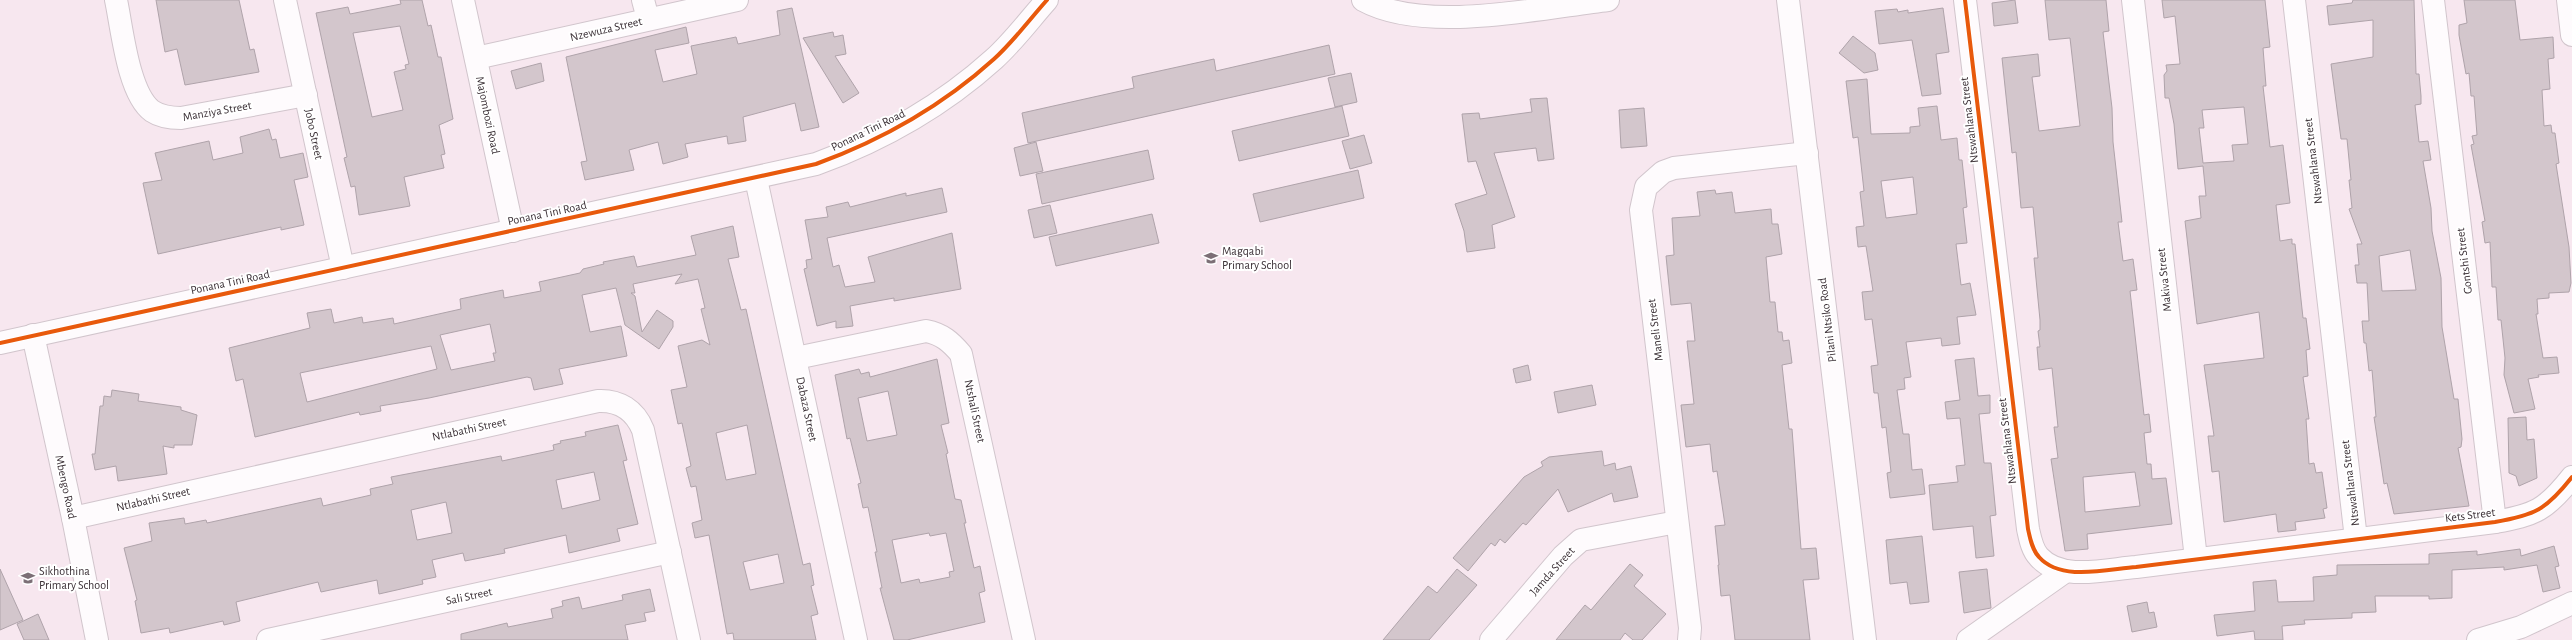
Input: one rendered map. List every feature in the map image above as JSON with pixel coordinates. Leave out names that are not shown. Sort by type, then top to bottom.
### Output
[{"type":"street","name":"Manziya Street","points":[[116,0],[138,93],[150,110],[162,116],[181,118],[306,95]]},
{"type":"street","name":"Jobo Street","points":[[285,0],[343,268]]},
{"type":"street","name":"Majombozi Road","points":[[463,0],[513,231]]},
{"type":"street","name":"Nzewuza Street","points":[[476,58],[646,10],[737,0]]},
{"type":"street","name":"Ponana Tini Road","points":[[0,343],[756,179],[816,164],[856,150],[905,125],[949,96],[995,58],[1047,0]]},
{"type":"street","points":[[1363,0],[1406,14],[1445,18],[1529,5],[1608,0]]},
{"type":"street","name":"Pilani Ntsiko Road","points":[[1788,0],[1865,640]]},
{"type":"street","name":"Ntswahlana Street","points":[[1965,0],[2028,529],[2038,556],[2046,564],[2066,570],[2128,568],[2356,539],[2294,0]]},
{"type":"street","name":"Makiva Street","points":[[2133,0],[2196,559]]},
{"type":"street","name":"Gontshi Street","points":[[2433,0],[2495,522]]},
{"type":"street","points":[[2568,0],[2572,34]]},
{"type":"street","name":"Maneli Street","points":[[1689,640],[1690,628],[1641,210],[1643,197],[1646,187],[1654,179],[1674,168],[1807,153]]},
{"type":"street","name":"Dabaza Street","points":[[756,179],[856,640]]},
{"type":"street","name":"Ntshali Street","points":[[796,358],[926,331],[946,338],[961,354],[1024,640]]},
{"type":"street","name":"Mbengo Road","points":[[33,335],[73,518],[97,640]]},
{"type":"street","name":"Ntlabathi Street","points":[[73,518],[136,502],[607,400],[626,408],[640,421],[689,640]]},
{"type":"street","name":"Kets Street","points":[[2356,539],[2495,522],[2522,517],[2538,511],[2555,498],[2572,477]]},
{"type":"street","name":"Jamda Street","points":[[1491,640],[1563,556],[1581,540],[1677,522]]},
{"type":"street","name":"Sali Street","points":[[268,640],[670,552]]},
{"type":"street","points":[[1968,640],[2066,570]]},
{"type":"street","points":[[2478,640],[2521,627],[2572,603]]},
{"type":"building","points":[[156,0],[239,0],[250,50],[254,49],[259,72],[185,85],[177,49],[165,52]]},
{"type":"building","points":[[400,0],[422,0],[428,26],[431,25],[438,57],[441,57],[453,119],[439,125],[445,154],[441,155],[444,168],[404,177],[410,206],[359,215],[355,186],[351,187],[344,158],[347,157],[316,13],[348,7],[350,14],[401,4]],"holes":[[[400,26],[409,64],[405,65],[406,69],[394,72],[403,110],[372,117],[353,33]]]},
{"type":"building","points":[[2015,0],[2018,23],[1994,26],[1992,3]]},
{"type":"building","points":[[2045,0],[2106,0],[2109,31],[2103,32],[2112,108],[2113,142],[2122,222],[2118,222],[2123,261],[2133,259],[2137,290],[2130,291],[2144,415],[2149,414],[2151,432],[2144,433],[2147,464],[2151,464],[2152,479],[2166,478],[2172,524],[2087,534],[2088,549],[2065,551],[2051,459],[2058,458],[2054,427],[2058,427],[2052,368],[2039,370],[2037,347],[2040,347],[2038,331],[2040,330],[2040,320],[2034,258],[2038,258],[2033,207],[2021,208],[2016,152],[2012,153],[2002,58],[2038,54],[2040,76],[2032,77],[2039,131],[2080,126],[2070,38],[2049,40]],"holes":[[[2135,472],[2140,506],[2085,512],[2083,477]]]},
{"type":"building","points":[[2162,0],[2265,0],[2270,47],[2263,48],[2266,86],[2263,86],[2270,147],[2283,145],[2290,203],[2276,205],[2280,241],[2292,239],[2292,244],[2295,244],[2303,318],[2306,318],[2310,349],[2306,350],[2308,376],[2303,377],[2309,419],[2306,419],[2309,464],[2314,463],[2316,473],[2322,472],[2327,508],[2323,509],[2325,518],[2295,522],[2296,530],[2278,532],[2276,514],[2224,522],[2219,471],[2212,472],[2208,436],[2214,436],[2204,365],[2264,358],[2259,312],[2197,324],[2185,221],[2201,218],[2199,196],[2206,196],[2203,166],[2178,169],[2174,124],[2169,98],[2165,98],[2164,75],[2167,71],[2166,65],[2180,64],[2175,16],[2164,18]],"holes":[[[2244,107],[2248,144],[2232,145],[2234,161],[2203,163],[2199,128],[2204,128],[2202,110]]]},
{"type":"building","points":[[2353,0],[2414,0],[2416,74],[2419,74],[2421,96],[2421,104],[2415,105],[2419,142],[2428,141],[2431,160],[2423,161],[2431,208],[2432,231],[2441,278],[2442,327],[2454,399],[2458,399],[2462,439],[2461,447],[2458,448],[2469,506],[2394,514],[2387,483],[2384,484],[2374,417],[2376,417],[2372,370],[2369,371],[2362,321],[2369,321],[2367,283],[2357,283],[2355,265],[2359,265],[2357,244],[2362,244],[2349,209],[2352,208],[2347,139],[2341,139],[2331,64],[2373,57],[2373,20],[2329,25],[2327,6],[2352,3]],"holes":[[[2410,250],[2416,290],[2382,291],[2379,256]]]},
{"type":"building","points":[[2464,0],[2515,0],[2520,40],[2553,37],[2554,58],[2548,59],[2550,89],[2542,90],[2544,126],[2551,125],[2552,133],[2555,133],[2559,163],[2556,164],[2569,247],[2571,283],[2569,292],[2549,293],[2549,298],[2537,299],[2538,314],[2536,314],[2543,358],[2557,357],[2559,373],[2538,375],[2539,377],[2528,379],[2535,409],[2514,413],[2504,375],[2505,358],[2501,320],[2498,320],[2496,287],[2492,287],[2490,242],[2485,243],[2482,222],[2485,221],[2471,145],[2474,144],[2472,136],[2477,135],[2474,96],[2471,96],[2469,73],[2466,74],[2459,35],[2459,25],[2467,23]]},
{"type":"building","points":[[792,8],[819,127],[801,131],[795,103],[743,117],[746,141],[728,144],[727,136],[685,144],[688,157],[663,164],[658,142],[629,150],[634,170],[585,180],[581,162],[587,161],[566,57],[686,27],[689,43],[655,50],[663,82],[697,74],[691,46],[736,37],[738,44],[780,35],[777,11]]},
{"type":"building","points":[[1943,8],[1949,52],[1936,54],[1941,94],[1922,96],[1912,40],[1879,44],[1875,11],[1897,9],[1898,12],[1908,10],[1908,13]]},
{"type":"building","points":[[833,32],[834,37],[843,35],[846,54],[835,56],[859,93],[843,103],[803,38]]},
{"type":"building","points":[[1853,36],[1875,53],[1878,70],[1864,73],[1839,53]]},
{"type":"building","points":[[1329,45],[1335,74],[1028,143],[1022,113],[1134,88],[1132,77],[1214,59],[1216,71]]},
{"type":"building","points":[[541,63],[544,81],[516,89],[511,71]]},
{"type":"building","points":[[1351,73],[1357,102],[1335,107],[1328,78]]},
{"type":"building","points":[[1867,79],[1871,134],[1910,133],[1910,127],[1920,126],[1918,108],[1937,106],[1941,140],[1957,138],[1959,160],[1962,160],[1967,207],[1963,208],[1967,243],[1956,244],[1961,285],[1970,283],[1976,315],[1957,317],[1960,344],[1942,346],[1941,338],[1906,342],[1911,377],[1904,378],[1905,389],[1897,390],[1903,434],[1909,434],[1912,470],[1922,469],[1925,494],[1890,498],[1887,473],[1891,472],[1886,427],[1882,428],[1878,393],[1874,393],[1871,366],[1878,365],[1872,319],[1865,320],[1862,292],[1873,291],[1866,246],[1858,247],[1856,227],[1864,226],[1860,192],[1864,191],[1858,137],[1853,138],[1846,81]],"holes":[[[1913,177],[1917,214],[1886,218],[1881,181]]]},
{"type":"building","points":[[1547,98],[1554,159],[1538,161],[1536,148],[1494,153],[1515,217],[1492,225],[1495,248],[1467,252],[1464,231],[1455,204],[1487,194],[1476,161],[1468,162],[1462,114],[1479,113],[1480,119],[1532,112],[1530,99]]},
{"type":"building","points":[[1342,106],[1349,136],[1239,161],[1232,131]]},
{"type":"building","points":[[1644,108],[1647,146],[1621,148],[1619,110]]},
{"type":"building","points":[[269,129],[272,140],[276,139],[280,158],[303,153],[308,177],[294,180],[304,225],[281,230],[281,227],[158,254],[143,183],[162,180],[155,153],[209,141],[213,160],[243,153],[240,137]]},
{"type":"building","points":[[1364,135],[1372,163],[1350,169],[1342,141]]},
{"type":"building","points":[[1036,142],[1043,171],[1020,176],[1014,148]]},
{"type":"building","points":[[1148,150],[1154,179],[1042,204],[1036,174]]},
{"type":"building","points":[[1358,170],[1364,198],[1260,222],[1253,194]]},
{"type":"building","points":[[942,188],[947,212],[827,238],[833,267],[839,265],[845,287],[875,282],[868,257],[952,233],[961,289],[894,301],[894,298],[850,306],[853,326],[836,328],[836,321],[817,326],[804,269],[807,268],[806,260],[812,259],[805,220],[828,217],[826,207],[848,202],[850,207],[906,193],[906,196]]},
{"type":"building","points":[[1715,190],[1716,194],[1732,192],[1735,213],[1771,209],[1772,224],[1778,224],[1782,254],[1766,257],[1770,302],[1775,302],[1778,332],[1782,332],[1783,341],[1789,340],[1792,363],[1782,365],[1789,429],[1792,429],[1801,549],[1816,548],[1819,579],[1803,580],[1810,640],[1735,640],[1730,595],[1721,596],[1715,526],[1725,525],[1717,471],[1713,472],[1710,444],[1686,447],[1681,405],[1694,404],[1687,341],[1695,341],[1691,303],[1671,305],[1666,256],[1674,255],[1672,218],[1700,216],[1697,192]]},
{"type":"building","points":[[1050,205],[1057,233],[1034,238],[1028,210]]},
{"type":"building","points":[[1152,214],[1159,243],[1056,266],[1049,237]]},
{"type":"building","points":[[733,226],[739,257],[728,259],[741,310],[746,309],[803,565],[810,563],[814,585],[811,586],[818,614],[811,616],[816,640],[734,640],[733,633],[727,634],[709,535],[695,538],[692,523],[702,520],[696,486],[691,487],[686,468],[691,466],[682,423],[678,424],[671,390],[687,387],[678,346],[702,340],[710,345],[701,309],[705,308],[698,279],[675,284],[682,274],[633,284],[635,293],[631,293],[635,296],[642,332],[657,310],[673,321],[673,327],[659,349],[625,325],[616,288],[582,295],[590,332],[621,326],[627,356],[559,369],[563,384],[534,390],[531,378],[527,377],[429,398],[380,406],[381,411],[360,415],[359,412],[255,437],[243,379],[236,381],[229,348],[310,328],[307,313],[331,309],[334,323],[362,317],[363,323],[393,318],[394,324],[461,309],[460,299],[503,290],[504,298],[541,291],[539,282],[580,273],[583,269],[604,264],[603,262],[634,256],[637,267],[696,255],[691,236]],"holes":[[[490,324],[496,353],[493,353],[495,361],[451,370],[440,335]],[[431,346],[437,369],[307,402],[300,373]],[[747,425],[756,474],[726,480],[716,433]],[[778,554],[784,583],[750,590],[743,562]]]},
{"type":"building","points":[[1974,358],[1978,396],[1990,395],[1990,413],[1979,414],[1984,463],[1991,463],[1996,515],[1990,516],[1994,556],[1976,558],[1973,526],[1933,530],[1929,485],[1958,482],[1956,466],[1965,465],[1960,418],[1947,419],[1945,402],[1960,400],[1955,360]]},
{"type":"building","points":[[937,359],[949,423],[941,425],[948,453],[946,454],[955,499],[961,500],[966,523],[964,523],[974,568],[980,566],[985,591],[979,593],[985,622],[907,640],[894,640],[880,588],[882,588],[875,552],[877,552],[868,507],[863,508],[858,484],[861,483],[850,438],[847,439],[835,375],[859,369],[861,374],[869,372],[870,377]],"holes":[[[888,391],[897,435],[867,441],[858,398]],[[929,533],[930,536],[946,533],[954,571],[949,572],[950,577],[920,583],[919,579],[901,583],[892,540]]]},
{"type":"building","points":[[1528,365],[1531,380],[1516,383],[1513,369]]},
{"type":"building","points":[[1592,385],[1596,405],[1558,413],[1554,392]]},
{"type":"building","points":[[112,390],[139,394],[138,401],[181,407],[181,410],[197,415],[192,445],[174,445],[174,448],[163,446],[167,474],[118,481],[116,466],[95,470],[92,454],[95,454],[100,406],[103,406],[104,396],[111,397]]},
{"type":"building","points":[[2526,417],[2527,440],[2534,439],[2537,478],[2519,486],[2516,476],[2509,473],[2508,418]]},
{"type":"building","points":[[618,425],[627,460],[623,461],[638,524],[617,529],[620,541],[569,553],[566,535],[504,549],[505,553],[465,561],[463,553],[432,560],[436,577],[422,580],[423,584],[379,594],[377,580],[321,592],[318,582],[236,602],[240,621],[224,625],[223,621],[170,633],[169,628],[141,633],[135,601],[137,600],[124,548],[152,541],[149,523],[184,518],[185,524],[206,520],[207,523],[321,498],[323,506],[371,495],[370,489],[393,484],[391,477],[501,456],[502,461],[554,450],[553,445],[561,443],[560,441],[586,436],[585,432]],"holes":[[[594,472],[600,500],[562,509],[556,480]],[[446,502],[452,533],[417,540],[411,510]]]},
{"type":"building","points":[[1602,451],[1604,466],[1615,463],[1616,470],[1631,466],[1638,497],[1614,502],[1612,493],[1568,512],[1558,489],[1526,525],[1523,523],[1505,543],[1500,539],[1495,546],[1491,543],[1468,571],[1453,558],[1524,477],[1543,466],[1541,462],[1549,457]]},
{"type":"building","points":[[1922,536],[1929,602],[1910,604],[1907,582],[1890,584],[1886,540]]},
{"type":"building","points":[[2554,546],[2559,566],[2555,567],[2560,588],[2543,592],[2537,565],[2504,570],[2504,567],[2452,570],[2452,598],[2429,599],[2429,596],[2375,596],[2376,612],[2352,613],[2352,618],[2304,620],[2305,624],[2282,626],[2283,640],[2255,640],[2254,631],[2217,636],[2214,615],[2255,611],[2253,582],[2276,580],[2278,602],[2314,601],[2313,577],[2337,575],[2337,565],[2429,564],[2429,554],[2477,551],[2477,555],[2520,549],[2521,556]]},
{"type":"building","points":[[1630,564],[1643,575],[1634,586],[1666,614],[1642,640],[1633,640],[1625,633],[1620,640],[1556,640],[1585,605],[1591,610]]},
{"type":"building","points":[[0,569],[23,620],[0,630]]},
{"type":"building","points":[[1457,569],[1477,585],[1429,640],[1383,640],[1428,586],[1437,593]]},
{"type":"building","points":[[1987,569],[1991,608],[1964,613],[1959,572]]},
{"type":"building","points":[[650,589],[655,611],[644,613],[646,621],[625,625],[628,640],[461,640],[461,634],[507,623],[508,627],[553,618],[551,609],[563,606],[562,601],[579,597],[582,609],[623,600],[622,595]]},
{"type":"building","points":[[2147,602],[2149,613],[2154,612],[2157,627],[2132,632],[2127,606]]},
{"type":"building","points":[[38,614],[49,640],[24,640],[17,624]]},
{"type":"cycle path","points":[[0,343],[816,164],[840,155],[888,133],[954,92],[994,59],[1015,38],[1047,0]]},
{"type":"cycle path","points":[[1965,0],[2028,529],[2035,551],[2048,565],[2072,572],[2099,571],[2495,522],[2520,517],[2539,509],[2555,497],[2572,477]]},
{"type":"place","name":"Magqabi Primary School","points":[[1211,258]]},
{"type":"place","name":"Sikhothina Primary School","points":[[28,578]]}]
